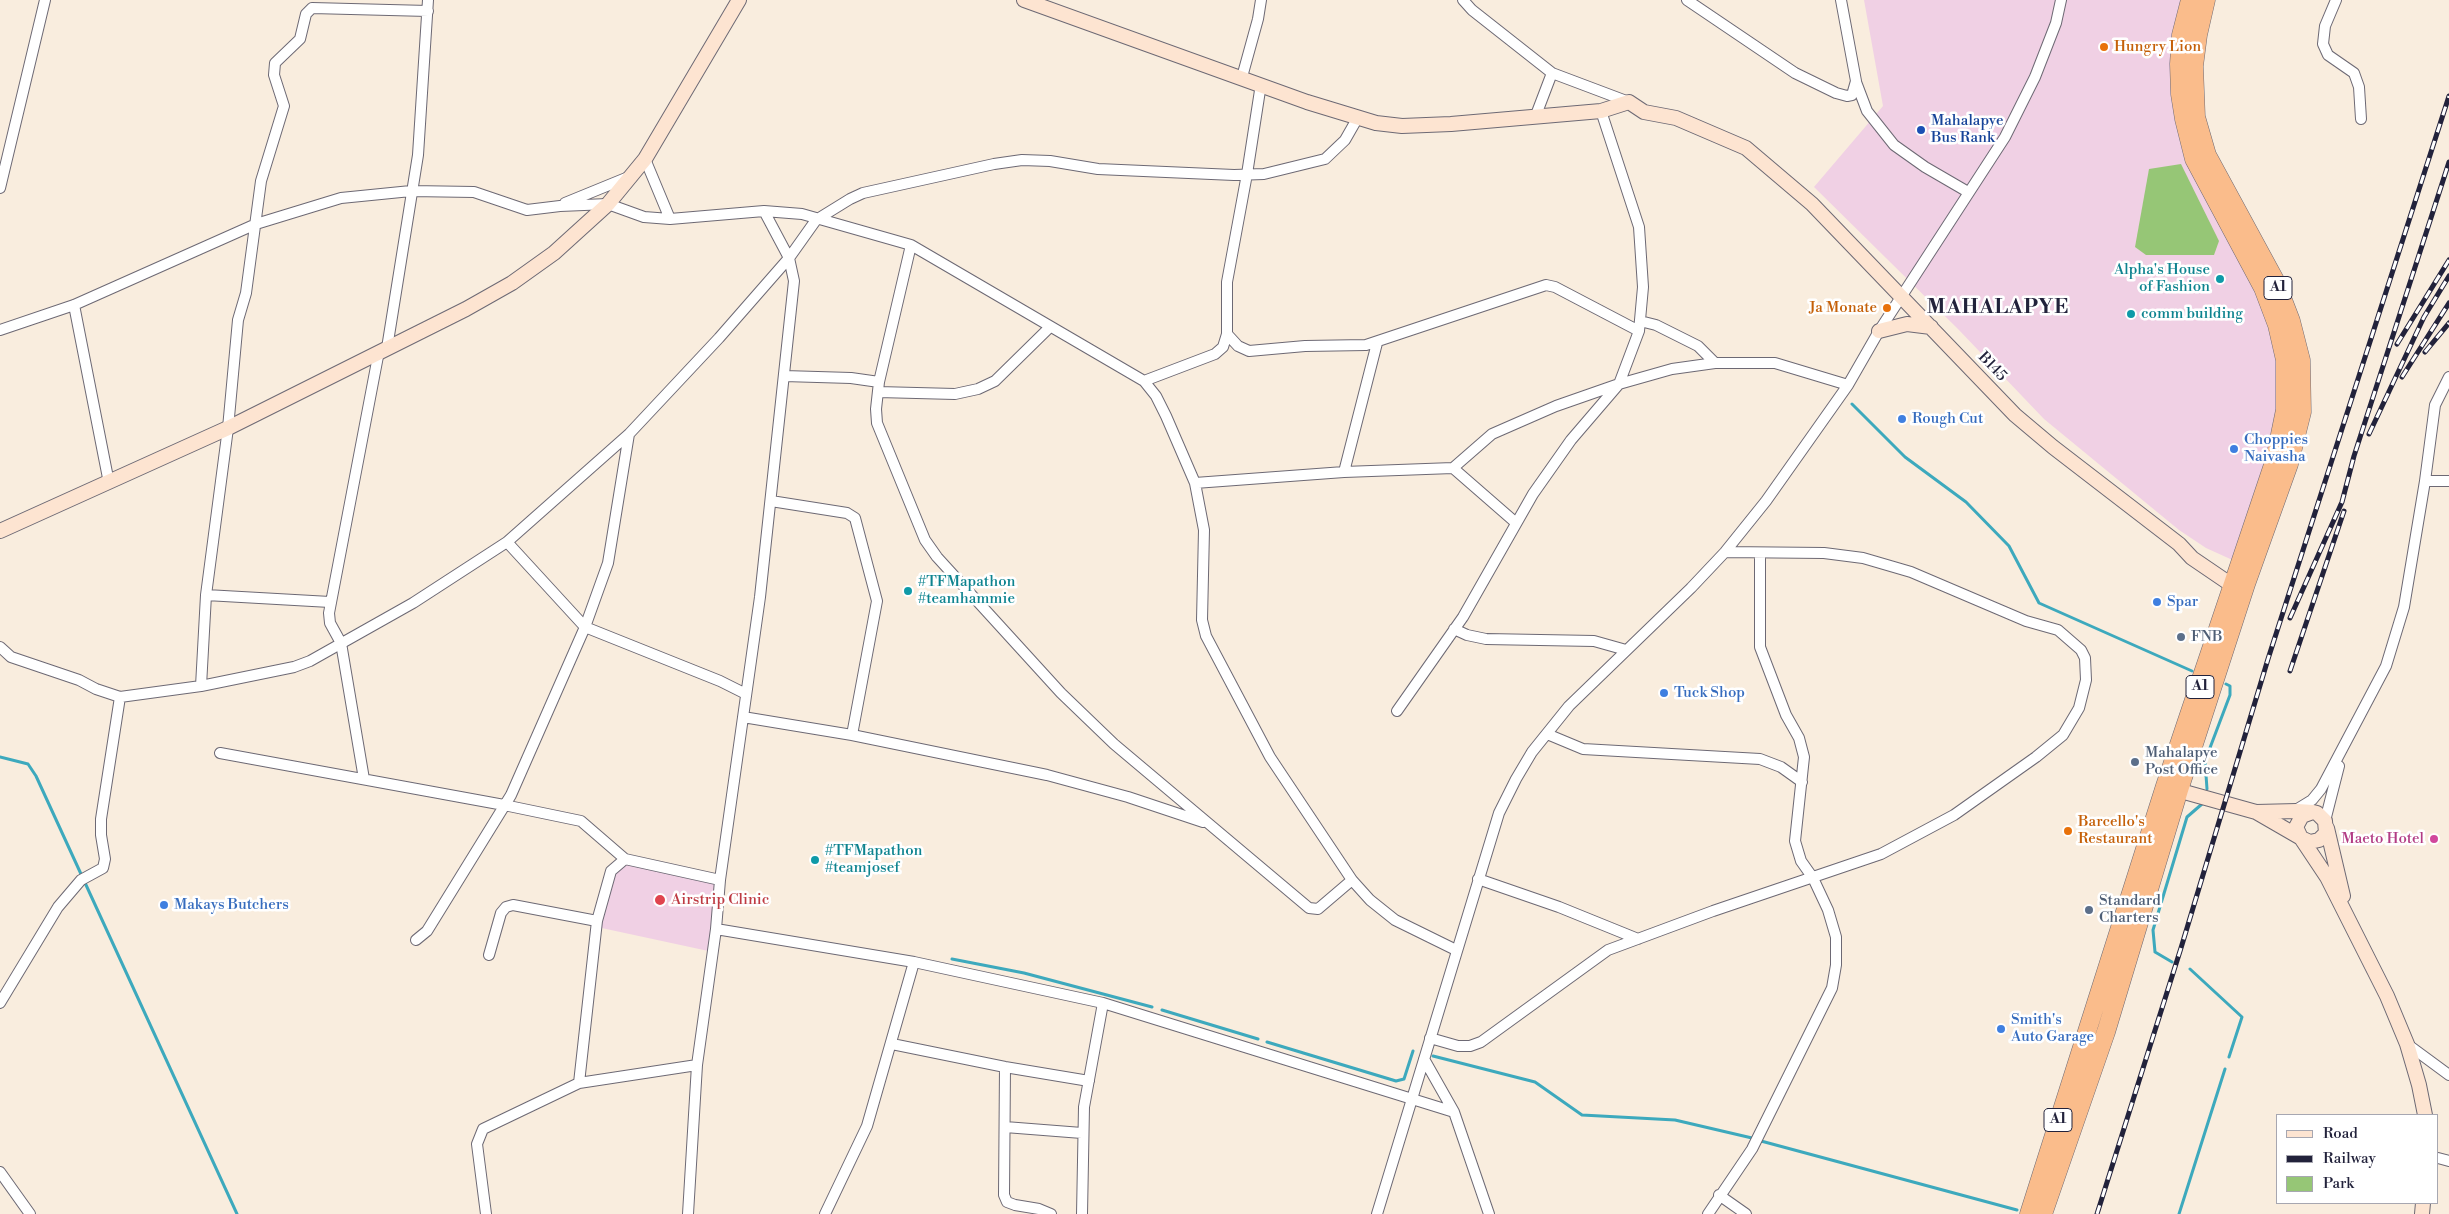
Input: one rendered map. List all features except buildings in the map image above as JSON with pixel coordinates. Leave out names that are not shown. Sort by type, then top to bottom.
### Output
[{"type":"highway","name":"A1","points":[[2190,0],[2181,35],[2179,64],[2180,94],[2194,158],[2263,288],[2277,325],[2285,360],[2285,410],[2275,459],[2240,585]]},
{"type":"highway","name":"A1","points":[[2029,1214],[2240,585],[2296,439],[2302,412],[2301,360],[2291,321],[2276,282],[2207,155],[2196,118],[2194,66],[2198,35],[2206,0]]},
{"type":"highway","name":"A1","points":[[2043,1214],[2106,1032],[2172,788]]},
{"type":"street","points":[[0,188],[45,0]]},
{"type":"street","points":[[364,779],[341,643],[330,623],[330,602],[383,349],[418,155],[428,0]]},
{"type":"street","points":[[0,531],[228,428],[466,309],[512,283],[554,253],[608,204],[645,158],[738,0]]},
{"type":"street","points":[[1024,0],[1356,118],[1402,126],[1601,111],[1629,102]]},
{"type":"street","points":[[1242,78],[1258,19],[1261,0]]},
{"type":"street","points":[[1463,0],[1472,10],[1552,73],[1629,102]]},
{"type":"street","points":[[1687,0],[1795,73],[1824,87],[1847,96],[1852,95],[1856,81]]},
{"type":"street","points":[[1842,0],[1856,81],[1867,111],[1894,145],[1925,167],[1968,192]]},
{"type":"street","points":[[1377,1214],[1499,813],[1532,752],[1569,706],[1691,588],[1725,552],[1766,501],[1848,386],[1879,330],[2004,137],[2035,77],[2056,23],[2062,0]]},
{"type":"street","points":[[2336,0],[2325,26],[2323,44],[2328,55],[2354,73],[2359,87],[2362,119]]},
{"type":"street","points":[[201,686],[206,595],[228,428],[238,320],[245,301],[261,181],[284,106],[274,75],[275,63],[300,39],[308,10],[312,8],[428,11]]},
{"type":"street","points":[[1536,115],[1552,73]]},
{"type":"street","points":[[1144,381],[1215,354],[1223,347],[1227,334],[1227,282],[1247,174],[1260,84]]},
{"type":"street","name":"B145","points":[[1629,102],[1644,112],[1676,118],[1746,148],[1798,192],[1901,295],[2015,414],[2053,447],[2179,544],[2240,585]]},
{"type":"street","points":[[1397,711],[1454,630],[1515,522],[1571,440],[1619,384],[1640,326],[1643,288],[1638,227],[1601,111]]},
{"type":"street","points":[[0,647],[11,657],[79,680],[96,689],[120,697],[201,686],[294,667],[310,661],[413,603],[507,542],[629,434],[719,338],[789,258],[816,220],[863,193],[994,164],[1022,160],[1050,161],[1098,170],[1264,174],[1325,159],[1345,140],[1356,118]]},
{"type":"street","points":[[645,158],[670,219]]},
{"type":"street","points":[[560,206],[631,176]]},
{"type":"street","points":[[0,330],[74,305],[256,224],[328,201],[411,191],[474,192],[527,210],[560,206],[608,204],[644,216],[670,219],[764,211],[788,212],[891,237],[911,245],[1144,381],[1156,396],[1195,483],[1204,530],[1202,620],[1206,636],[1270,757],[1352,880],[1370,900],[1395,920],[1456,950]]},
{"type":"street","points":[[688,1214],[698,1065],[716,928],[720,880],[771,501],[794,281],[789,258],[764,211]]},
{"type":"street","points":[[911,245],[878,387],[876,409],[877,423],[925,540],[937,557],[1061,693],[1114,744],[1309,908],[1318,909],[1352,880]]},
{"type":"street","points":[[1227,334],[1238,346],[1249,351],[1305,346],[1350,347],[1377,343],[1546,285],[1555,287],[1640,326],[1656,325],[1698,346],[1715,363]]},
{"type":"street","points":[[74,305],[109,483]]},
{"type":"street","points":[[1879,330],[1907,324],[1931,327]]},
{"type":"street","points":[[784,376],[851,378],[878,387],[955,394],[978,389],[995,381],[1050,327]]},
{"type":"street","points":[[1344,472],[1377,343]]},
{"type":"street","points":[[1195,483],[1344,472],[1454,468],[1492,434],[1556,406],[1619,384],[1672,369],[1715,363],[1776,363],[1848,386]]},
{"type":"street","points":[[2292,811],[2312,800],[2322,789],[2386,666],[2404,607],[2425,481],[2435,405],[2449,376]]},
{"type":"street","points":[[416,940],[427,931],[516,785],[586,627],[608,563],[629,434]]},
{"type":"street","points":[[1454,468],[1515,522]]},
{"type":"street","points":[[2425,481],[2449,481]]},
{"type":"street","points":[[771,501],[847,513],[855,518],[877,601],[852,735]]},
{"type":"street","points":[[507,542],[586,627],[720,681],[746,694]]},
{"type":"street","points":[[1430,1038],[1458,1046],[1470,1046],[1481,1042],[1596,956],[1638,939],[1881,854],[1954,816],[2036,757],[2063,735],[2078,708],[2086,680],[2085,658],[2081,650],[2058,630],[1987,607],[1953,589],[1911,572],[1846,554],[1725,552]]},
{"type":"street","points":[[1708,1214],[1752,1149],[1832,988],[1836,965],[1836,937],[1828,910],[1813,878],[1801,861],[1795,841],[1804,757],[1799,738],[1786,715],[1760,647],[1760,553]]},
{"type":"street","points":[[206,595],[330,602]]},
{"type":"street","points":[[1454,630],[1486,639],[1594,641],[1626,650]]},
{"type":"street","points":[[0,1003],[58,907],[81,880],[103,868],[105,859],[101,836],[102,819],[120,697]]},
{"type":"street","points":[[743,717],[852,735],[1047,776],[1128,797],[1209,824]]},
{"type":"street","points":[[1547,734],[1584,749],[1760,759],[1781,767],[1802,782]]},
{"type":"street","points":[[2172,788],[2256,812],[2310,842],[2319,840],[2326,825],[2336,774],[2351,735]]},
{"type":"street","points":[[220,753],[504,804],[581,821],[625,859],[720,880]]},
{"type":"street","points":[[2256,812],[2292,811],[2313,812],[2320,815],[2326,825],[2339,883],[2363,948]]},
{"type":"street","points":[[2313,812],[2302,816],[2297,823],[2297,831],[2326,876],[2363,948],[2407,1044],[2419,1085],[2425,1114]]},
{"type":"street","points":[[579,1083],[598,921],[611,870],[625,859]]},
{"type":"street","points":[[1478,879],[1559,907],[1638,939]]},
{"type":"street","points":[[489,955],[501,913],[513,905],[598,921]]},
{"type":"street","points":[[716,928],[914,962],[1103,1003],[1454,1112]]},
{"type":"street","points":[[825,1214],[867,1126],[914,962]]},
{"type":"street","points":[[1082,1214],[1082,1133],[1103,1003]]},
{"type":"street","points":[[892,1044],[1005,1067],[1089,1081]]},
{"type":"street","points":[[2407,1044],[2449,1075]]},
{"type":"street","points":[[1424,1059],[1454,1112],[1489,1214]]},
{"type":"street","points":[[486,1214],[477,1144],[483,1129],[579,1083],[698,1065]]},
{"type":"street","points":[[1005,1067],[1004,1195],[1008,1202],[1015,1205],[1039,1209],[1051,1214]]},
{"type":"street","points":[[1005,1127],[1082,1133]]},
{"type":"street","points":[[0,1172],[30,1214]]},
{"type":"street","points":[[1720,1195],[1746,1214]]},
{"type":"shaded area","points":[[1864,0],[2201,0],[2184,97],[2252,251],[2293,390],[2248,567],[2206,548],[2179,530],[2044,419],[1958,329],[1814,187],[1883,106]]},
{"type":"shaded area","name":"Airstrip Clinic","points":[[625,859],[720,880],[713,952],[597,927],[611,871]]},
{"type":"green space","points":[[2181,164],[2219,241],[2214,255],[2146,255],[2135,247],[2149,169]]},
{"type":"waterway","points":[[1852,404],[1905,457],[1966,502],[2009,546],[2039,603],[2192,671]]},
{"type":"waterway","points":[[2207,789],[2205,761],[2230,695],[2230,686],[2226,684]]},
{"type":"waterway","points":[[0,757],[28,764],[36,776],[237,1214]]},
{"type":"waterway","points":[[2172,962],[2155,952],[2153,930],[2187,817],[2202,804]]},
{"type":"waterway","points":[[952,959],[1024,973],[1152,1007]]},
{"type":"waterway","points":[[2190,969],[2242,1017],[2229,1057]]},
{"type":"waterway","points":[[1162,1010],[1258,1039]]},
{"type":"waterway","points":[[1267,1042],[1396,1081],[1404,1079],[1413,1051]]},
{"type":"waterway","points":[[1433,1056],[1535,1082],[1582,1115],[1675,1120],[1752,1138]]},
{"type":"waterway","points":[[2179,1214],[2225,1069]]},
{"type":"waterway","points":[[1761,1141],[2017,1210]]},
{"type":"railway","points":[[2097,1214],[2181,948],[2268,659],[2449,96]]},
{"type":"railway","points":[[2290,618],[2342,502],[2354,456],[2449,162]]},
{"type":"railway","points":[[2397,344],[2449,260]]},
{"type":"railway","points":[[2369,434],[2424,317],[2449,276]]},
{"type":"railway","points":[[2402,377],[2449,303]]},
{"type":"railway","points":[[2425,352],[2449,323]]},
{"type":"railway","points":[[2290,671],[2344,511]]},
{"type":"place","name":"Hungry Lion","points":[[2104,47]]},
{"type":"place","name":"Mahalapye Bus Rank","points":[[1921,130]]},
{"type":"place","name":"Alpha's House of Fashion","points":[[2220,279]]},
{"type":"place","name":"Ja Monate","points":[[1887,308]]},
{"type":"place","name":"comm building","points":[[2131,314]]},
{"type":"place","name":"Rough Cut","points":[[1902,419]]},
{"type":"place","name":"Choppies Naivasha","points":[[2234,449]]},
{"type":"place","name":"#TFMapathon #teamhammie","points":[[908,591]]},
{"type":"place","name":"Spar","points":[[2157,602]]},
{"type":"place","name":"FNB","points":[[2181,637]]},
{"type":"place","name":"Tuck Shop","points":[[1664,693]]},
{"type":"place","name":"Mahalapye Post Office","points":[[2135,762]]},
{"type":"place","name":"Barcello's Restaurant","points":[[2068,831]]},
{"type":"place","name":"Maeto Hotel","points":[[2434,839]]},
{"type":"place","name":"#TFMapathon #teamjosef","points":[[815,860]]},
{"type":"place","name":"Airstrip Clinic","points":[[660,900]]},
{"type":"place","name":"Makays Butchers","points":[[164,905]]},
{"type":"place","name":"Standard Charters","points":[[2089,910]]},
{"type":"place","name":"Smith's Auto Garage","points":[[2001,1029]]},
{"type":"district","name":"MAHALAPYE","points":[[1998,308]]}]
